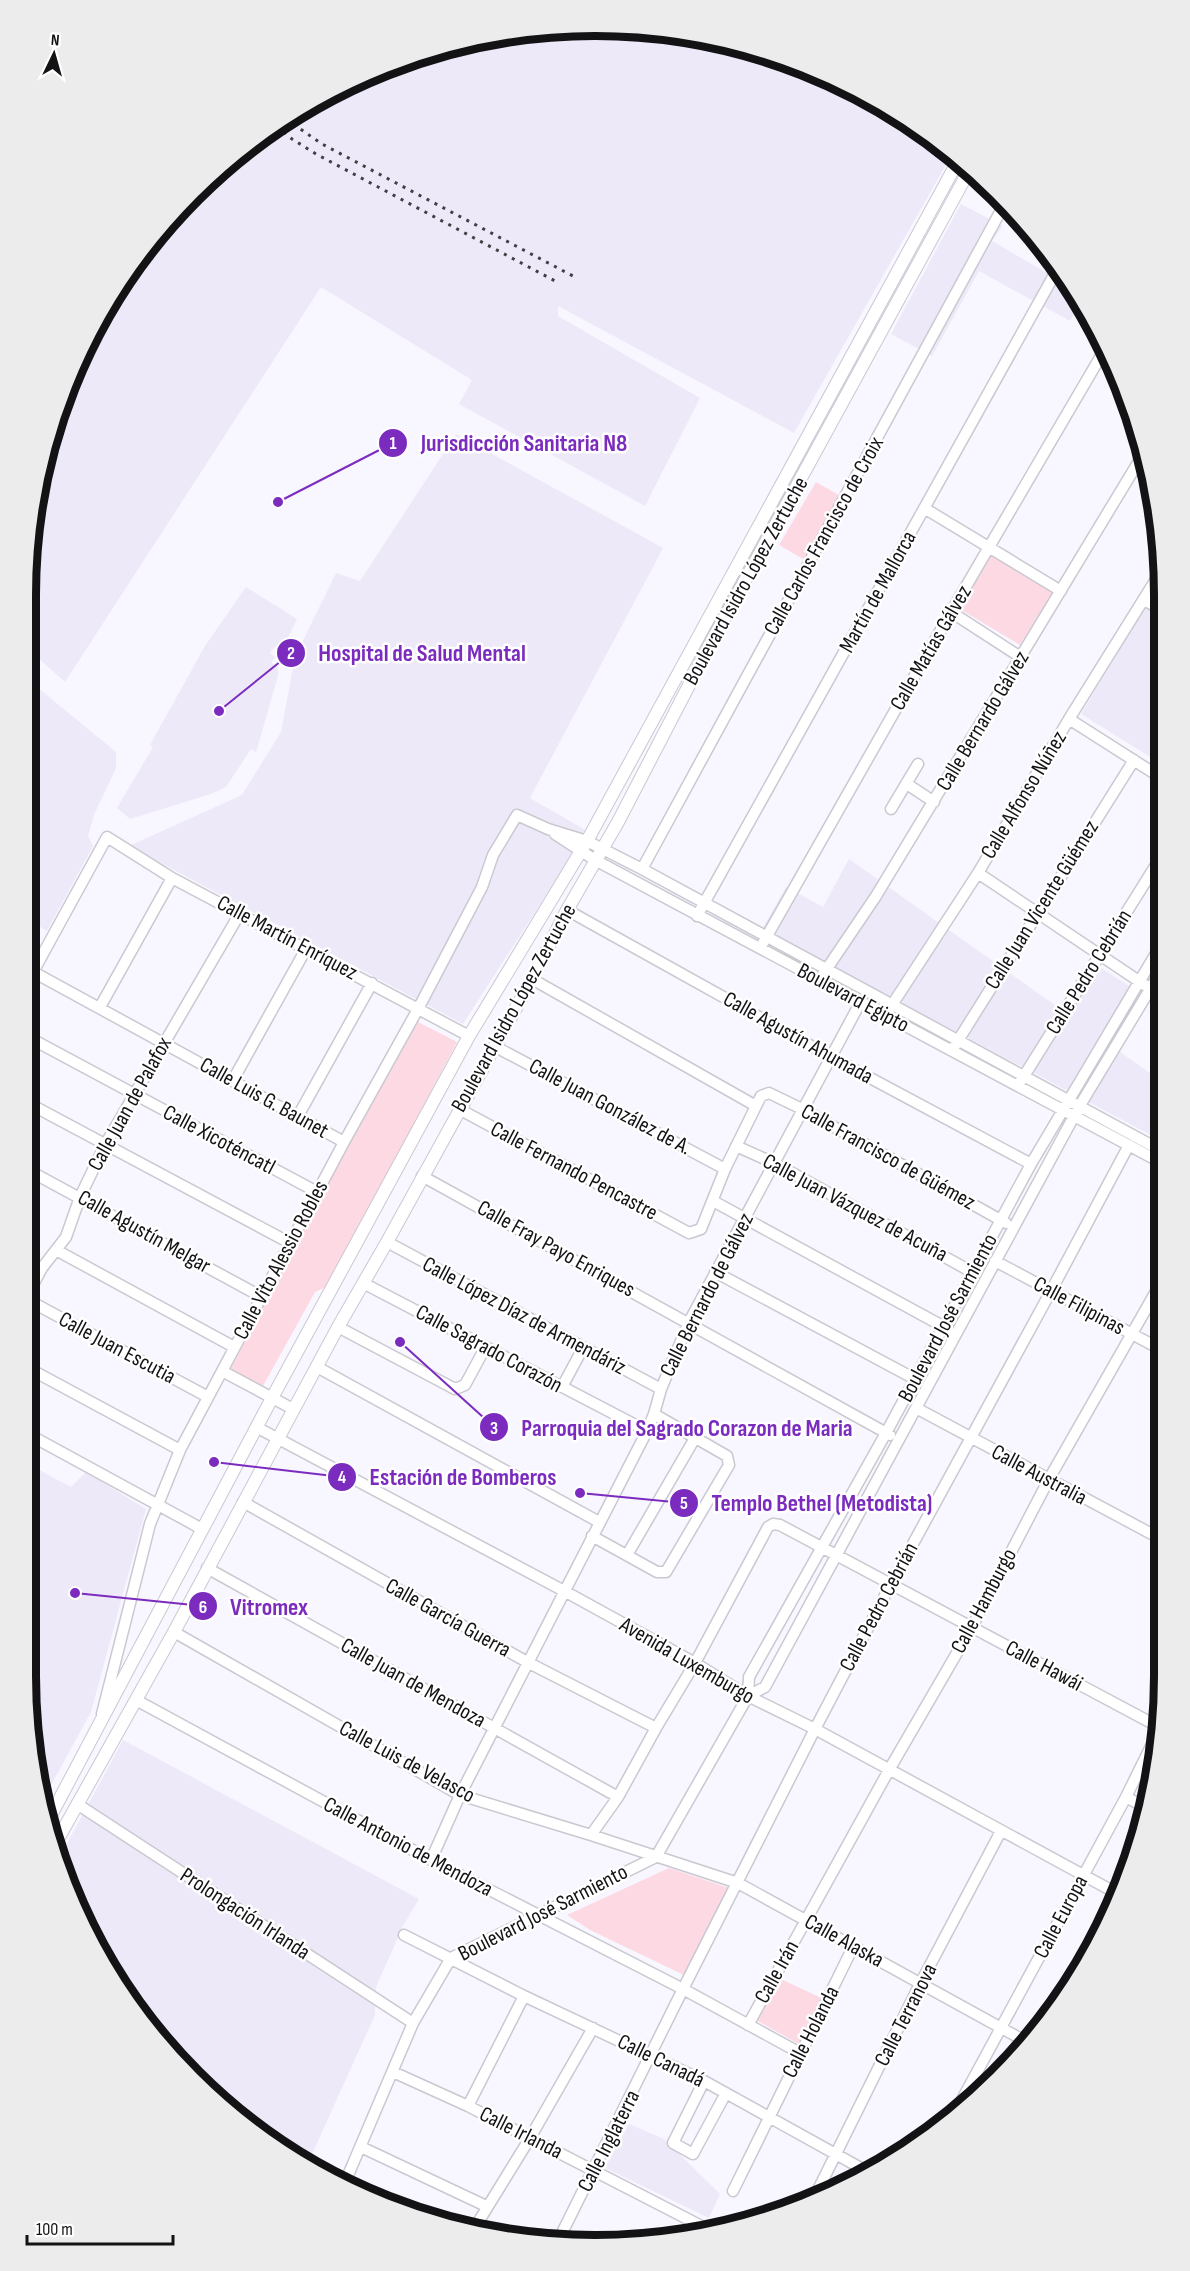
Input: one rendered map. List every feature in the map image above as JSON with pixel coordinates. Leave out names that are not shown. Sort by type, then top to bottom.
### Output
[{"type":"main road","name":"Boulevard Isidro López Zertuche","points":[[53,1812],[256,1427],[469,1036],[584,847],[954,167]]},
{"type":"main road","name":"Boulevard Isidro López Zertuche","points":[[60,1836],[174,1632],[338,1327],[532,979],[567,910],[618,822],[712,641],[966,177]]},
{"type":"main road","points":[[880,304],[892,311]]},
{"type":"street","name":"Calle Carlos Francisco de Croix","points":[[642,869],[1001,211]]},
{"type":"street","name":"Martín de Mallorca","points":[[698,916],[1054,276]]},
{"type":"street","name":"Calle Matías Gálvez","points":[[760,948],[951,612],[1100,357]]},
{"type":"street","name":"Calle Bernardo Gálvez","points":[[819,981],[870,906],[1138,463]]},
{"type":"street","points":[[924,508],[1061,591]]},
{"type":"street","name":"Calle Alfonso Núñez","points":[[885,1016],[978,873],[1069,719],[1154,584]]},
{"type":"street","points":[[1144,600],[1154,606]]},
{"type":"street","points":[[951,612],[1022,658]]},
{"type":"street","points":[[1069,719],[1154,773]]},
{"type":"street","name":"Calle Juan Vicente Güémez","points":[[954,1046],[1134,760]]},
{"type":"street","points":[[891,810],[918,764]]},
{"type":"street","points":[[907,784],[933,802]]},
{"type":"street","name":"Boulevard Egipto","points":[[517,815],[584,847],[595,860],[860,1003],[954,1046],[1021,1082],[1061,1110],[1077,1112],[1154,1148]]},
{"type":"street","name":"Calle Vito Alessio Robles","points":[[99,1726],[157,1503],[180,1450],[418,1008],[482,887],[493,855],[517,815]]},
{"type":"street","name":"Calle Martín Enríquez","points":[[36,960],[107,837],[172,878],[469,1036]]},
{"type":"street","name":"Boulevard Egipto","points":[[584,847],[602,848],[704,902],[891,1005],[954,1046]]},
{"type":"street","name":"Calle Pedro Cebrián","points":[[1021,1082],[1154,868]]},
{"type":"street","points":[[978,873],[1154,992]]},
{"type":"street","points":[[100,1007],[172,878]]},
{"type":"street","name":"Calle Agustín Ahumada","points":[[567,910],[831,1057],[1030,1164]]},
{"type":"street","name":"Calle Juan de Palafox","points":[[36,1279],[66,1237],[80,1197],[105,1145],[240,913]]},
{"type":"street","points":[[233,1080],[306,949]]},
{"type":"street","name":"Boulevard José Sarmiento","points":[[347,2177],[412,2023],[451,1958],[656,1857],[748,1696],[748,1677],[886,1433],[1030,1164],[1154,956]]},
{"type":"street","name":"Calle Luis G. Baunet","points":[[36,973],[344,1142]]},
{"type":"street","name":"Calle Francisco de Güémez","points":[[532,979],[758,1101],[769,1093],[802,1109],[1014,1228]]},
{"type":"street","name":"Boulevard José Sarmiento","points":[[748,1696],[765,1687],[835,1554],[1077,1112],[1154,982]]},
{"type":"street","points":[[298,1116],[372,983]]},
{"type":"street","name":"Calle Bernardo de Gálvez","points":[[431,1860],[460,1795],[647,1431],[661,1389],[689,1322],[860,1003]]},
{"type":"street","name":"Calle Xicoténcatl","points":[[36,1041],[317,1192]]},
{"type":"street","name":"Calle Juan González de A.","points":[[494,1046],[725,1168]]},
{"type":"street","name":"Boulevard Egipto","points":[[1021,1082],[1068,1100],[1077,1112],[1154,1159]]},
{"type":"street","points":[[758,1101],[725,1168],[713,1201],[956,1334]]},
{"type":"street","points":[[36,1107],[290,1243]]},
{"type":"street","name":"Calle Fernando Pencastre","points":[[459,1109],[689,1233],[701,1229],[713,1201]]},
{"type":"street","name":"Calle Pedro Cebrián","points":[[738,1883],[891,1584],[1129,1145]]},
{"type":"street","name":"Calle Juan Vázquez de Acuña","points":[[736,1146],[774,1163],[972,1272]]},
{"type":"street","name":"Calle Agustín Melgar","points":[[36,1174],[262,1297]]},
{"type":"street","name":"Calle Fray Payo Enriques","points":[[422,1176],[689,1322]]},
{"type":"street","name":"Calle López Díaz de Armendáriz","points":[[387,1242],[661,1389]]},
{"type":"street","points":[[56,1250],[234,1347]]},
{"type":"street","name":"Calle Filipinas","points":[[995,1262],[1154,1346]]},
{"type":"street","points":[[715,1272],[915,1379]]},
{"type":"street","name":"Calle Sagrado Corazón","points":[[363,1283],[647,1431]]},
{"type":"street","name":"Calle Hamburgo","points":[[806,1919],[972,1627],[1048,1479],[1154,1294]]},
{"type":"street","name":"Calle Juan Escutia","points":[[36,1303],[208,1397]]},
{"type":"street","points":[[689,1322],[898,1439]]},
{"type":"street","points":[[338,1327],[455,1389],[465,1385],[485,1348]]},
{"type":"street","points":[[562,1387],[583,1348]]},
{"type":"street","points":[[317,1367],[599,1522]]},
{"type":"street","points":[[222,1371],[293,1409]]},
{"type":"street","points":[[36,1372],[180,1450]]},
{"type":"street","name":"Calle Australia","points":[[916,1408],[1154,1535]]},
{"type":"street","points":[[592,1536],[657,1572],[668,1571],[729,1465],[727,1456],[654,1414]]},
{"type":"street","name":"Avenida Luxemburgo","points":[[256,1427],[566,1592],[695,1663],[748,1696],[815,1729],[1111,1890]]},
{"type":"street","points":[[36,1438],[202,1529]]},
{"type":"street","points":[[627,1555],[694,1438]]},
{"type":"street","name":"Calle García Guerra","points":[[243,1502],[529,1663],[656,1728]]},
{"type":"street","name":"Calle Hawái","points":[[695,1663],[768,1527],[774,1524],[822,1547],[1152,1722]]},
{"type":"street","name":"Calle Juan de Mendoza","points":[[207,1568],[618,1797]]},
{"type":"street","name":"Calle Luis de Velasco","points":[[174,1632],[460,1795],[656,1857]]},
{"type":"street","points":[[591,1835],[618,1797],[695,1663]]},
{"type":"street","name":"Calle Antonio de Mendoza","points":[[136,1700],[431,1860],[683,1989],[800,2053]]},
{"type":"street","name":"Calle Europa","points":[[964,2096],[1148,1752]]},
{"type":"street","points":[[1126,1797],[1139,1804]]},
{"type":"street","name":"Prolongación Irlanda","points":[[77,1804],[412,2023]]},
{"type":"street","name":"Calle Terranova","points":[[819,2187],[920,1984],[1001,1831]]},
{"type":"street","name":"Calle Alaska","points":[[656,1857],[738,1883],[1020,2038]]},
{"type":"street","name":"Calle Inglaterra","points":[[563,2234],[683,1989],[738,1883]]},
{"type":"street","name":"Calle Irán","points":[[748,2025],[806,1919]]},
{"type":"street","name":"Calle Canadá","points":[[404,1935],[704,2081],[860,2167]]},
{"type":"street","name":"Calle Holanda","points":[[733,2191],[854,1947]]},
{"type":"street","points":[[468,2106],[524,1995]]},
{"type":"street","points":[[478,2222],[530,2138],[593,2028]]},
{"type":"street","name":"Calle Irlanda","points":[[393,2072],[468,2106],[698,2225]]},
{"type":"street","points":[[704,2081],[673,2143],[693,2154],[726,2093]]},
{"type":"street","points":[[361,2147],[486,2206]]},
{"type":"shaded area","points":[[558,37],[632,37],[704,47],[740,55],[809,79],[842,94],[906,130],[948,162],[794,433],[558,306],[558,316],[700,398],[645,506],[459,404],[472,380],[321,287],[65,682],[36,656],[37,558],[47,486],[55,450],[79,381],[111,315],[130,284],[175,226],[226,175],[284,130],[316,111],[381,79],[450,55],[522,41]]},
{"type":"shaded area","points":[[961,204],[1003,226],[992,241],[1055,278],[1076,310],[1070,321],[979,271],[932,356],[891,334]]},
{"type":"shaded area","points":[[456,434],[663,548],[530,798],[587,831],[463,1024],[129,846],[242,795],[281,732],[295,657],[336,573],[360,581]]},
{"type":"shaded area","points":[[816,482],[842,497],[805,560],[779,545]]},
{"type":"shaded area","points":[[993,551],[1055,588],[1020,645],[960,609]]},
{"type":"shaded area","points":[[246,587],[297,619],[282,650],[274,647],[270,653],[275,657],[271,663],[278,667],[278,676],[256,752],[251,749],[226,787],[211,794],[130,819],[117,808],[153,747],[150,745],[205,646]]},
{"type":"shaded area","points":[[1145,607],[1154,612],[1154,759],[1081,714]]},
{"type":"shaded area","points":[[36,686],[116,752],[116,768],[94,815],[88,836],[93,846],[47,931],[36,924]]},
{"type":"shaded area","points":[[849,859],[1059,1008],[1070,1012],[1098,966],[1134,989],[1105,1036],[1123,1054],[1154,1076],[1154,1137],[762,929],[786,887],[823,907]]},
{"type":"shaded area","points":[[414,1020],[457,1042],[328,1286],[315,1292],[263,1386],[230,1370]]},
{"type":"shaded area","points":[[36,1468],[71,1487],[86,1472],[146,1509],[91,1712],[48,1790],[37,1713]]},
{"type":"shaded area","points":[[123,1740],[419,1899],[403,1926],[376,1987],[375,2015],[311,2157],[284,2141],[226,2096],[175,2045],[130,1987],[111,1955],[79,1890],[64,1849]]},
{"type":"shaded area","points":[[669,1868],[729,1888],[684,1975],[590,1930],[567,1915]]},
{"type":"shaded area","points":[[781,1979],[821,1998],[799,2044],[756,2020]]},
{"type":"shaded area","points":[[629,2124],[664,2139],[720,2194],[709,2218],[605,2168]]},
{"type":"railway","points":[[294,124],[322,144],[573,276]]},
{"type":"railway","points":[[283,131],[316,154],[557,282]]},
{"type":"place","name":"Jurisdicción Sanitaria N8","points":[[278,502]]},
{"type":"place","name":"Hospital de Salud Mental","points":[[219,711]]},
{"type":"place","name":"Parroquia del Sagrado Corazon de Maria","points":[[400,1342]]},
{"type":"place","name":"Estación de Bomberos","points":[[214,1462]]},
{"type":"place","name":"Templo Bethel (Metodista)","points":[[580,1493]]},
{"type":"place","name":"Vitromex","points":[[75,1593]]}]
